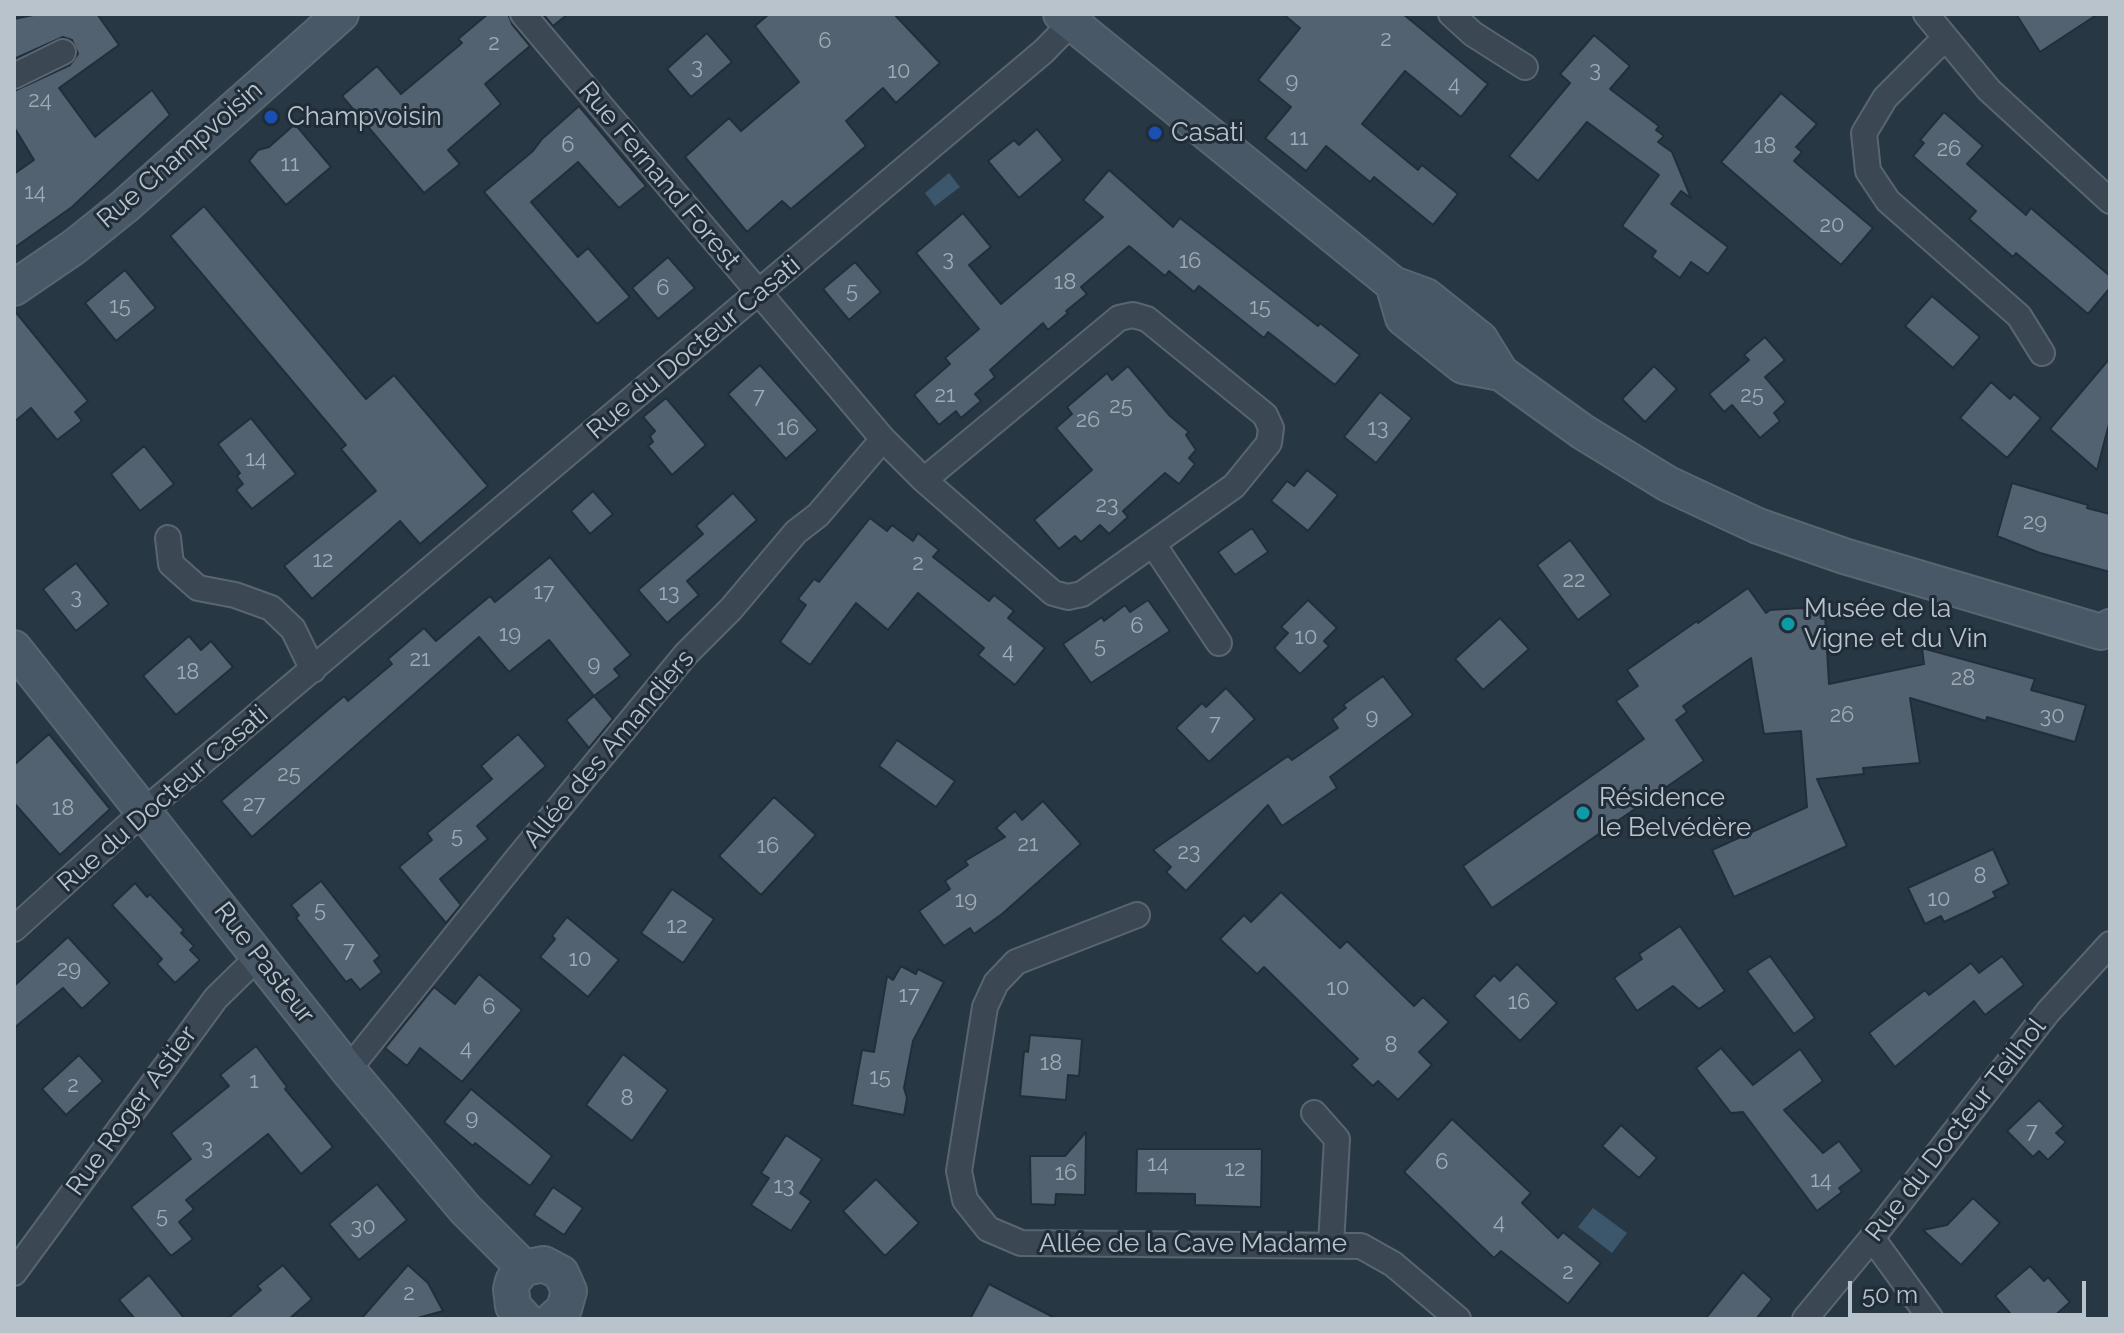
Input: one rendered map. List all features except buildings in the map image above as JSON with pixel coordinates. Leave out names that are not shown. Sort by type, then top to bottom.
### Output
[{"type":"main road","name":"Rue Champvoisin","points":[[14,288],[74,247],[125,206],[341,14]]},
{"type":"main road","points":[[1071,17],[1393,284],[1426,296],[1480,339],[1501,373],[1583,432],[1668,484],[1758,526],[1844,556],[2107,635]]},
{"type":"main road","name":"Rue Pasteur","points":[[14,648],[348,1070],[465,1209],[524,1268]]},
{"type":"main road","points":[[518,1317],[511,1289],[518,1274],[524,1268],[544,1264],[561,1273],[567,1282],[570,1313]]},
{"type":"street","name":"Rue Fernand Forest","points":[[523,14],[883,439],[924,480],[1053,593],[1068,597],[1082,594],[1234,486],[1269,443],[1271,428],[1265,415],[1147,319],[1133,315],[1119,318],[924,480]]},
{"type":"street","points":[[1451,14],[1473,34],[1525,67]]},
{"type":"street","points":[[1926,14],[1989,90],[2110,201]]},
{"type":"street","name":"Rue du Docteur Casati","points":[[14,929],[143,812],[1044,51],[1071,17]]},
{"type":"street","points":[[1944,39],[1885,98],[1864,133],[1868,171],[1888,201],[2019,316],[2042,353]]},
{"type":"street","points":[[14,76],[63,52]]},
{"type":"street","name":"Allée des Amandiers","points":[[348,1070],[686,654],[731,609],[796,532],[818,515],[883,439]]},
{"type":"street","points":[[168,538],[171,564],[198,588],[235,595],[271,608],[293,629],[313,670]]},
{"type":"street","points":[[1153,544],[1219,643]]},
{"type":"street","name":"Allée de la Cave Madame","points":[[1137,915],[1016,962],[996,983],[985,1007],[959,1171],[965,1200],[988,1229],[1021,1243],[1361,1246],[1393,1264],[1458,1319]]},
{"type":"street","name":"Rue du Docteur Teilhol","points":[[1805,1319],[2048,1012],[2110,944]]},
{"type":"street","name":"Rue Roger Astier","points":[[14,1273],[216,998],[259,956]]},
{"type":"street","points":[[1314,1113],[1337,1139],[1331,1244]]},
{"type":"street","points":[[1872,1238],[1931,1319]]},
{"type":"water","points":[[949,173],[960,187],[935,206],[925,193]]},
{"type":"water","points":[[1593,1208],[1627,1233],[1612,1253],[1578,1227]]},
{"type":"place","name":"Champvoisin","points":[[271,117]]},
{"type":"place","name":"Casati","points":[[1155,133]]},
{"type":"place","name":"Musée de la Vigne et du Vin","points":[[1788,624]]},
{"type":"place","name":"Résidence le Belvédère","points":[[1583,813]]}]
